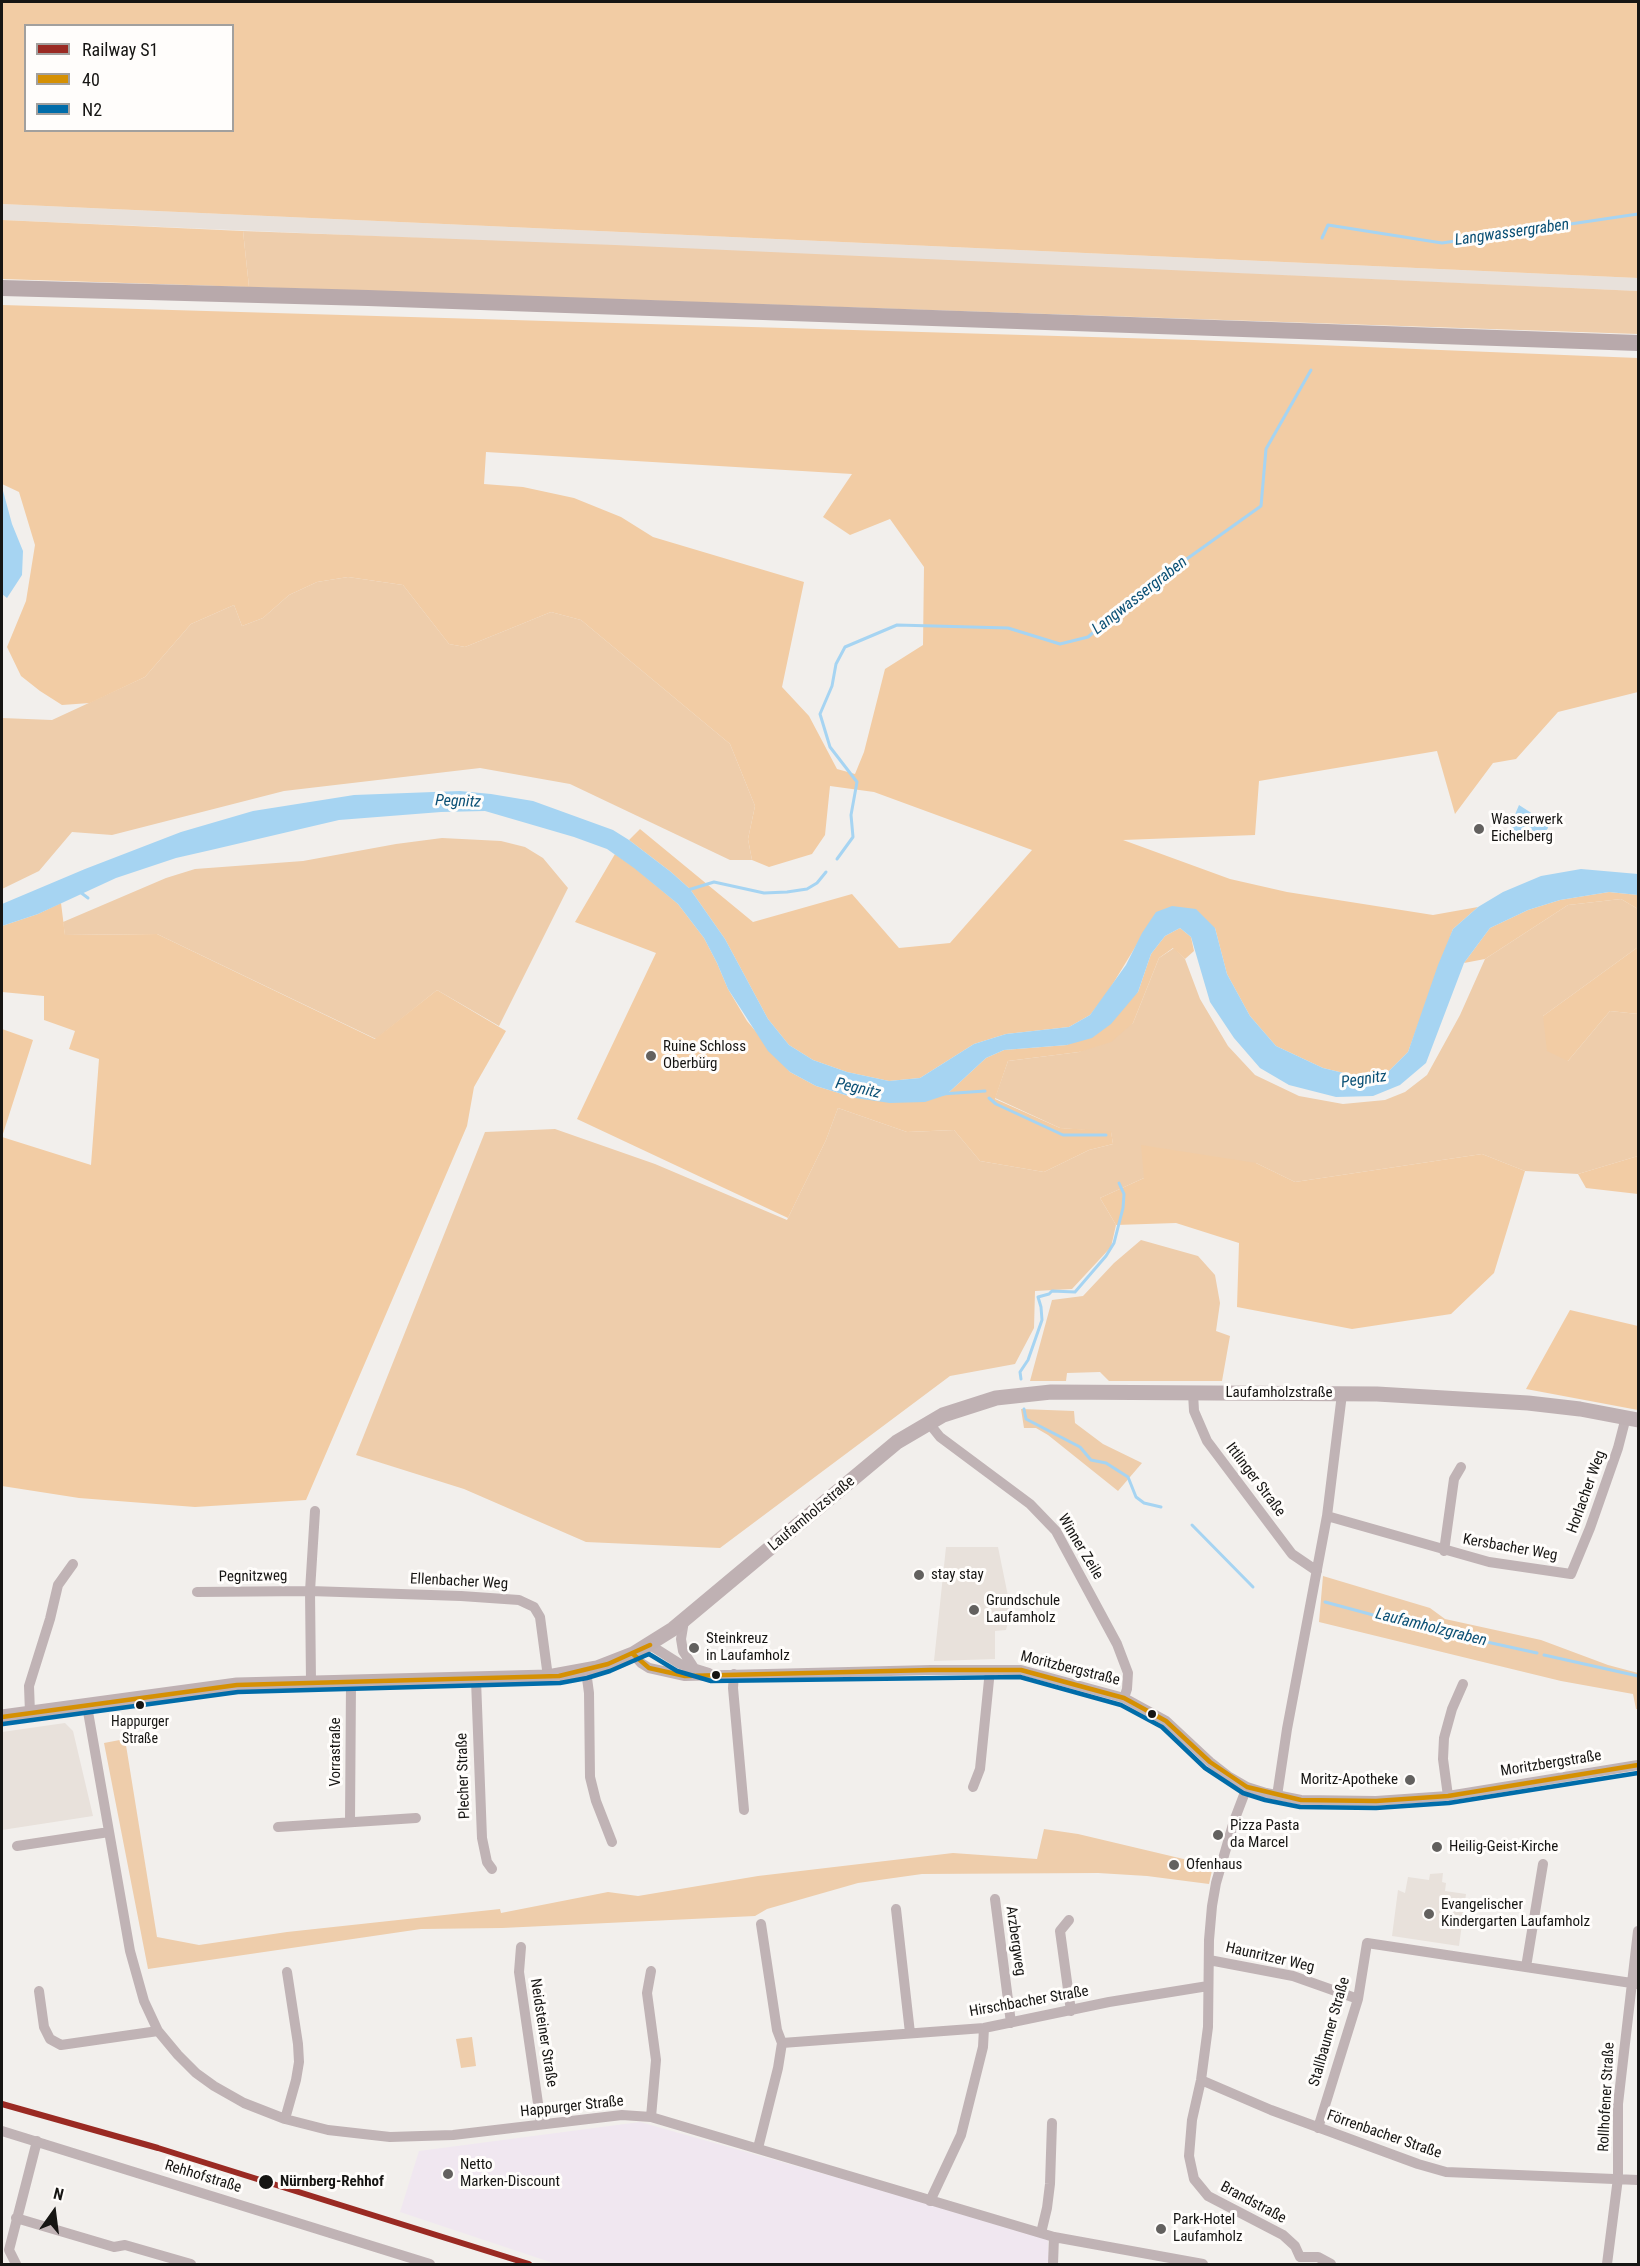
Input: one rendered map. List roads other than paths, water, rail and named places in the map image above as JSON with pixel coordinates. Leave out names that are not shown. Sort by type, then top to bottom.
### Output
[{"type":"main road","points":[[2,288],[368,298],[1638,343]]},
{"type":"main road","name":"Laufamholzstraße","points":[[2,1717],[230,1685],[476,1680],[548,1677],[586,1671],[633,1654],[684,1621],[885,1452],[928,1422],[967,1406],[1018,1394],[1060,1392],[1342,1394],[1494,1400],[1580,1409],[1632,1419]]},
{"type":"street","name":"Ittlinger Straße","points":[[1193,1393],[1194,1411],[1207,1441],[1292,1554],[1317,1571]]},
{"type":"street","points":[[1277,1796],[1287,1729],[1327,1516],[1342,1394]]},
{"type":"street","name":"Horlacher Weg","points":[[1571,1574],[1618,1449],[1632,1419]]},
{"type":"street","name":"Winner Zeile","points":[[928,1422],[940,1437],[1030,1504],[1056,1531],[1117,1644],[1128,1673],[1124,1698]]},
{"type":"street","name":"Kersbacher Weg","points":[[1444,1551],[1454,1479],[1461,1467]]},
{"type":"street","points":[[310,1682],[310,1591],[315,1511]]},
{"type":"street","name":"Kersbacher Weg","points":[[1327,1516],[1488,1562],[1571,1574]]},
{"type":"street","points":[[30,1713],[29,1686],[58,1585],[73,1564]]},
{"type":"street","name":"Pegnitzweg","points":[[196,1592],[310,1591]]},
{"type":"street","name":"Ellenbacher Weg","points":[[310,1591],[497,1598],[527,1603],[537,1611],[540,1617],[548,1677]]},
{"type":"street","points":[[684,1621],[681,1639],[683,1651],[694,1668]]},
{"type":"street","name":"Moritzbergstraße","points":[[650,1645],[672,1660],[712,1674]]},
{"type":"street","name":"Moritzbergstraße","points":[[633,1654],[649,1668],[676,1675],[700,1676],[1021,1670],[1124,1698],[1166,1721],[1210,1762],[1247,1787],[1277,1796],[1312,1801],[1376,1801],[1448,1796],[1638,1765]]},
{"type":"street","points":[[973,1787],[980,1769],[990,1670]]},
{"type":"street","points":[[586,1671],[589,1693],[590,1777],[596,1801],[612,1842]]},
{"type":"street","points":[[734,1674],[733,1688],[744,1810]]},
{"type":"street","name":"Plecher Straße","points":[[476,1680],[482,1838],[487,1862],[492,1869]]},
{"type":"street","name":"Vorrastraße","points":[[350,1822],[351,1682]]},
{"type":"street","points":[[1448,1796],[1443,1760],[1443,1738],[1463,1684]]},
{"type":"street","name":"Happurger Straße","points":[[87,1706],[134,1967],[144,2001],[158,2031],[178,2055],[196,2073],[244,2103],[285,2119],[328,2130],[412,2138],[486,2132],[622,2115],[651,2117],[1041,2233],[1203,2265]]},
{"type":"street","name":"Brandstraße","points":[[1247,1787],[1234,1821],[1216,1883],[1210,1927],[1208,2027],[1201,2079],[1192,2120],[1189,2156],[1194,2179],[1208,2196],[1283,2235],[1295,2246],[1298,2261]]},
{"type":"street","points":[[278,1827],[416,1818]]},
{"type":"street","points":[[17,1846],[109,1832]]},
{"type":"street","points":[[1543,1864],[1527,1967],[1635,1983]]},
{"type":"street","name":"Arzbergweg","points":[[994,1899],[1011,2023]]},
{"type":"street","points":[[896,1910],[910,2032]]},
{"type":"street","points":[[1069,1920],[1060,1931],[1071,2011]]},
{"type":"street","points":[[758,2148],[782,2043],[777,2030],[761,1924]]},
{"type":"street","name":"Rollhofener Straße","points":[[1607,2265],[1618,2178],[1618,2104],[1635,1983],[1638,1932]]},
{"type":"street","name":"Stallbaumer Straße","points":[[1318,2128],[1358,1999],[1367,1943],[1527,1967]]},
{"type":"street","name":"Neidsteiner Straße","points":[[521,1947],[519,1972],[541,2124]]},
{"type":"street","name":"Haunritzer Weg","points":[[1209,1960],[1293,1976],[1358,1999]]},
{"type":"street","points":[[651,1971],[647,1994],[656,2060],[651,2117]]},
{"type":"street","points":[[285,2119],[299,2061],[287,1972]]},
{"type":"street","name":"Hirschbacher Straße","points":[[782,2043],[984,2028],[1109,2002],[1208,1986]]},
{"type":"street","points":[[39,1991],[44,2027],[50,2039],[61,2045],[158,2031]]},
{"type":"street","points":[[930,2201],[961,2135],[983,2047],[984,2028]]},
{"type":"street","name":"Förrenbacher Straße","points":[[1201,2079],[1318,2128],[1446,2172],[1638,2180]]},
{"type":"street","points":[[1041,2233],[1050,2184],[1052,2123]]},
{"type":"street","name":"Rehhofstraße","points":[[2,2131],[430,2265]]},
{"type":"street","points":[[13,2264],[9,2250],[37,2141]]},
{"type":"street","points":[[16,2218],[114,2247],[125,2245],[191,2265]]},
{"type":"street","points":[[1053,2265],[1054,2236]]},
{"type":"street","points":[[1298,2261],[1317,2257],[1331,2265]]},
{"type":"water","points":[[2,487],[12,524],[23,551],[22,575],[7,598],[2,594]]},
{"type":"water","name":"Pegnitz","points":[[460,791],[533,801],[613,830],[629,840],[690,889],[725,939],[768,1019],[789,1045],[813,1060],[847,1072],[889,1081],[920,1078],[974,1044],[1006,1034],[1069,1027],[1090,1015],[1126,965],[1142,933],[1156,912],[1172,906],[1196,909],[1215,928],[1227,974],[1250,1016],[1276,1046],[1323,1068],[1356,1076],[1389,1071],[1408,1052],[1453,929],[1478,907],[1503,892],[1541,876],[1581,869],[1638,874],[1638,895],[1609,892],[1560,900],[1528,910],[1490,928],[1464,963],[1426,1063],[1400,1085],[1373,1096],[1336,1097],[1289,1085],[1260,1068],[1234,1038],[1210,1002],[1191,937],[1180,928],[1165,936],[1151,954],[1138,992],[1111,1024],[1092,1038],[1067,1045],[1004,1050],[986,1058],[946,1095],[925,1102],[890,1103],[855,1098],[816,1086],[790,1072],[768,1051],[728,989],[704,938],[678,904],[607,849],[485,811],[339,820],[176,858],[116,878],[38,914],[2,926],[2,904],[181,832],[253,811],[354,795]]},
{"type":"water","points":[[1519,805],[1547,823],[1548,828],[1545,832],[1510,839],[1511,824]]},
{"type":"waterway","name":"Langwassergraben","points":[[1322,238],[1328,225],[1442,243],[1638,214]]},
{"type":"waterway","name":"Langwassergraben","points":[[837,859],[853,837],[851,815],[857,782],[830,747],[820,714],[832,686],[836,664],[845,647],[897,625],[1008,628],[1060,644],[1088,637],[1139,593],[1261,506],[1266,449],[1311,370]]},
{"type":"waterway","name":"Langwassergraben","points":[[688,890],[714,882],[764,893],[787,892],[807,889],[817,883],[826,872]]},
{"type":"waterway","points":[[80,892],[88,898]]},
{"type":"waterway","name":"Laufamholzgraben","points":[[942,1094],[985,1091]]},
{"type":"waterway","name":"Laufamholzgraben","points":[[989,1098],[996,1104],[1063,1135],[1106,1135]]},
{"type":"waterway","name":"Laufamholzgraben","points":[[1021,1379],[1020,1372],[1028,1360],[1042,1320],[1038,1297],[1052,1291],[1075,1292],[1106,1256],[1114,1243],[1123,1208],[1124,1194],[1119,1183]]},
{"type":"waterway","name":"Laufamholzgraben","points":[[1024,1409],[1026,1419],[1080,1447],[1091,1460],[1106,1463],[1128,1477],[1136,1497],[1144,1503],[1161,1507]]},
{"type":"waterway","name":"Laufamholzgraben","points":[[1192,1525],[1253,1587]]},
{"type":"waterway","name":"Laufamholzgraben","points":[[1325,1602],[1414,1626],[1537,1653]]},
{"type":"waterway","name":"Laufamholzgraben","points":[[1544,1655],[1638,1676]]},
{"type":"rail line","name":"S1","points":[[2,2104],[158,2148],[529,2264]]},
{"type":"place","name":"Wasserwerk Eichelberg","points":[[1479,829]]},
{"type":"place","name":"Ruine Schloss Oberbürg","points":[[651,1056]]},
{"type":"place","name":"stay stay","points":[[919,1575]]},
{"type":"place","name":"Grundschule Laufamholz","points":[[974,1610]]},
{"type":"place","name":"Steinkreuz in Laufamholz","points":[[694,1648]]},
{"type":"place","name":"Happurger Straße","points":[[140,1705]]},
{"type":"place","name":"Moritz-Apotheke","points":[[1410,1780]]},
{"type":"place","name":"Pizza Pasta da Marcel","points":[[1218,1835]]},
{"type":"place","name":"Heilig-Geist-Kirche","points":[[1437,1847]]},
{"type":"place","name":"Ofenhaus","points":[[1174,1865]]},
{"type":"place","name":"Evangelischer Kindergarten Laufamholz","points":[[1429,1914]]},
{"type":"place","name":"Netto Marken-Discount","points":[[448,2174]]},
{"type":"place","name":"Nürnberg-Rehhof","points":[[266,2182]]},
{"type":"place","name":"Park-Hotel Laufamholz","points":[[1161,2229]]}]
